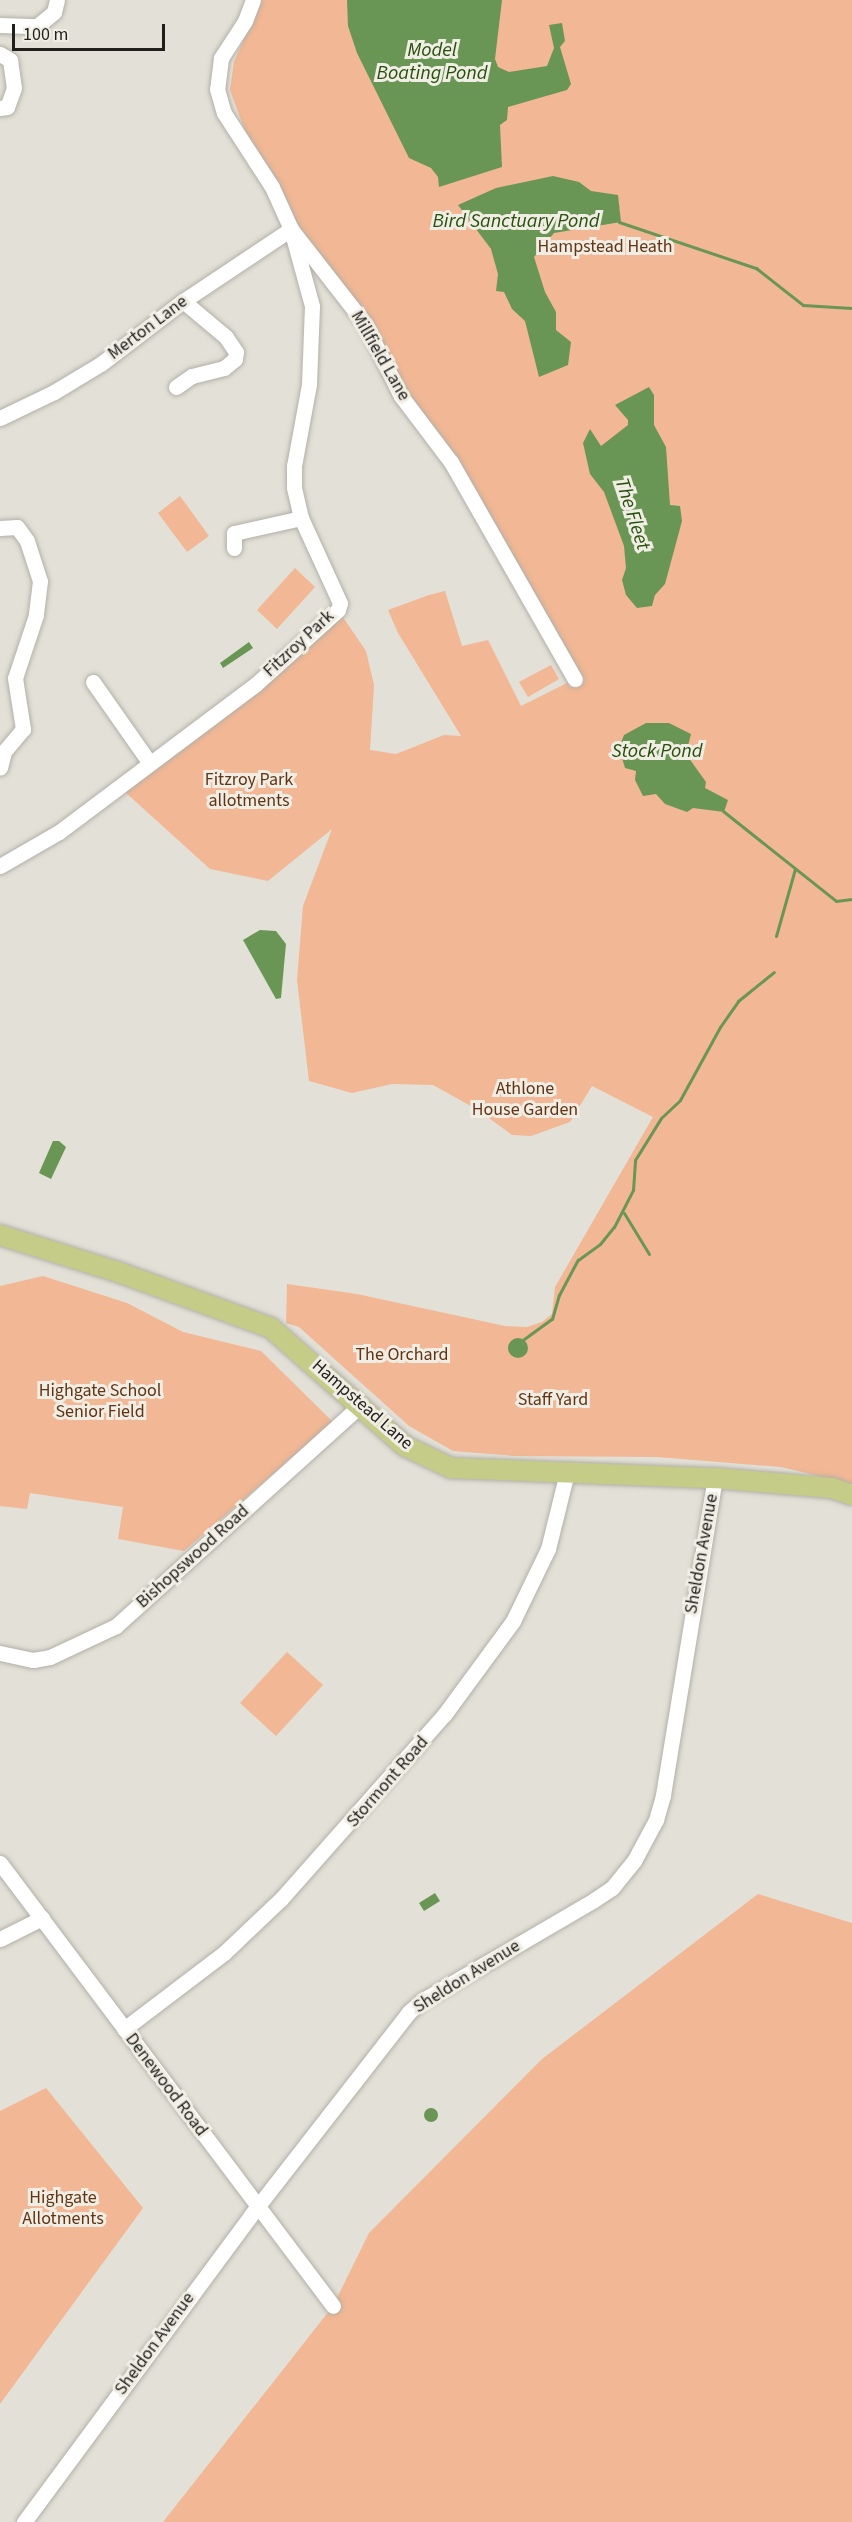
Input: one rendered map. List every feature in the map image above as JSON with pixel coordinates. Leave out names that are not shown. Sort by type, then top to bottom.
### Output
[{"type":"main road","name":"Hampstead Lane","points":[[0,1235],[121,1273],[271,1328],[362,1404],[405,1446],[452,1468],[715,1478],[832,1488],[852,1495]]},
{"type":"street","points":[[0,25],[37,26],[54,12],[57,0]]},
{"type":"street","name":"Millfield Lane","points":[[253,0],[245,21],[221,58],[217,88],[224,113],[272,187],[291,230],[365,324],[401,396],[451,462],[575,679]]},
{"type":"street","points":[[0,54],[10,60],[14,88],[7,107],[0,108]]},
{"type":"street","name":"Merton Lane","points":[[0,418],[46,397],[102,363],[183,301],[291,230]]},
{"type":"street","name":"Fitzroy Park","points":[[0,867],[59,832],[149,762],[256,684],[338,610],[335,592],[301,518],[294,466],[309,384],[312,306],[291,230]]},
{"type":"street","points":[[176,387],[192,376],[224,368],[235,359],[236,352],[226,337],[183,301]]},
{"type":"street","points":[[234,548],[234,533],[301,518]]},
{"type":"street","points":[[0,528],[17,527],[27,541],[40,581],[36,615],[15,678],[22,729],[4,752],[0,768]]},
{"type":"street","points":[[93,682],[149,762]]},
{"type":"street","name":"Bishopswood Road","points":[[0,1653],[33,1660],[50,1657],[116,1626],[362,1404]]},
{"type":"street","name":"Stormont Road","points":[[124,2029],[224,1953],[281,1899],[444,1716],[513,1621],[548,1549],[567,1473]]},
{"type":"street","name":"Sheldon Avenue","points":[[24,2522],[258,2206],[409,2012],[423,2000],[612,1888],[634,1860],[656,1820],[663,1795],[715,1478]]},
{"type":"street","name":"Denewood Road","points":[[0,1863],[333,2306]]},
{"type":"street","points":[[0,1939],[42,1918]]},
{"type":"green space","name":"Hampstead Heath","points":[[261,0],[852,0],[852,1484],[781,1467],[657,1457],[515,1456],[453,1451],[409,1426],[299,1327],[286,1323],[287,1284],[357,1294],[505,1326],[527,1327],[542,1322],[552,1314],[555,1287],[653,1117],[592,1086],[570,1122],[531,1136],[512,1135],[478,1110],[433,1085],[392,1084],[352,1093],[309,1081],[297,980],[303,906],[332,829],[268,881],[210,869],[125,792],[149,762],[338,610],[366,651],[374,685],[370,750],[396,754],[444,735],[461,736],[398,633],[388,610],[429,595],[445,591],[462,646],[488,640],[521,706],[575,679],[384,357],[291,229],[276,185],[245,131],[230,90],[234,62]]},
{"type":"green space","points":[[180,496],[209,536],[187,552],[158,513]]},
{"type":"green space","points":[[295,568],[315,587],[277,629],[257,610]]},
{"type":"green space","points":[[551,665],[559,679],[528,697],[519,682]]},
{"type":"green space","name":"Highgate School Senior Field","points":[[43,1276],[127,1303],[183,1332],[261,1351],[333,1422],[184,1551],[118,1539],[123,1507],[30,1493],[27,1509],[0,1506],[0,1286]]},
{"type":"green space","points":[[287,1652],[323,1685],[276,1736],[240,1703]]},
{"type":"green space","points":[[758,1894],[852,1923],[852,2522],[163,2522],[333,2306],[369,2233],[542,2059]]},
{"type":"green space","name":"Highgate Allotments","points":[[46,2088],[143,2208],[0,2404],[0,2111]]},
{"type":"water","name":"Model Boating Pond","points":[[347,0],[502,0],[495,59],[498,67],[509,72],[547,66],[554,48],[549,25],[562,23],[565,41],[560,47],[571,84],[567,90],[508,107],[507,120],[500,125],[502,167],[439,187],[438,177],[431,168],[409,158],[357,53],[348,26]]},
{"type":"water","name":"Bird Sanctuary Pond","points":[[553,176],[579,182],[591,191],[618,195],[621,222],[554,233],[534,257],[545,292],[556,312],[556,330],[571,342],[568,365],[539,377],[525,321],[512,309],[504,292],[496,291],[498,274],[491,249],[458,205],[496,188]]},
{"type":"water","name":"The Fleet","points":[[649,387],[654,395],[654,425],[666,447],[670,505],[680,506],[682,521],[665,584],[655,595],[652,606],[637,608],[626,595],[622,580],[626,568],[624,546],[604,492],[590,474],[583,443],[590,429],[601,446],[628,425],[628,420],[615,405]]},
{"type":"water","points":[[249,642],[253,648],[223,668],[220,663]]},
{"type":"water","name":"Stock Pond","points":[[646,723],[669,723],[691,734],[686,754],[706,782],[705,788],[728,800],[724,812],[693,808],[687,812],[665,804],[656,794],[643,796],[635,780],[636,771],[625,768],[619,748],[624,735]]},
{"type":"water","points":[[260,930],[276,931],[286,944],[281,998],[276,999],[243,940]]},
{"type":"water","points":[[53,1141],[59,1141],[66,1147],[51,1179],[39,1173]]},
{"type":"water","points":[[518,1338],[525,1341],[528,1348],[525,1355],[518,1358],[511,1355],[508,1348],[511,1341]]},
{"type":"water","points":[[435,1893],[440,1901],[424,1911],[419,1903]]},
{"type":"water","points":[[428,2108],[434,2108],[438,2115],[434,2122],[428,2122],[424,2118],[424,2112]]},
{"type":"waterway","points":[[619,222],[756,268],[803,305],[852,308]]},
{"type":"waterway","points":[[723,811],[836,901],[852,899]]},
{"type":"waterway","points":[[776,936],[795,869]]},
{"type":"waterway","points":[[524,1339],[552,1319],[559,1295],[578,1260],[600,1244],[614,1227],[633,1190],[635,1160],[661,1118],[680,1100],[720,1027],[738,1001],[774,972]]},
{"type":"waterway","points":[[624,1213],[649,1254]]},
{"type":"park label","name":"Fitzroy Park allotments","points":[[249,791]]},
{"type":"park label","name":"Athlone House Garden","points":[[525,1100]]},
{"type":"park label","name":"The Orchard","points":[[402,1355]]},
{"type":"park label","name":"Staff Yard","points":[[553,1400]]}]
